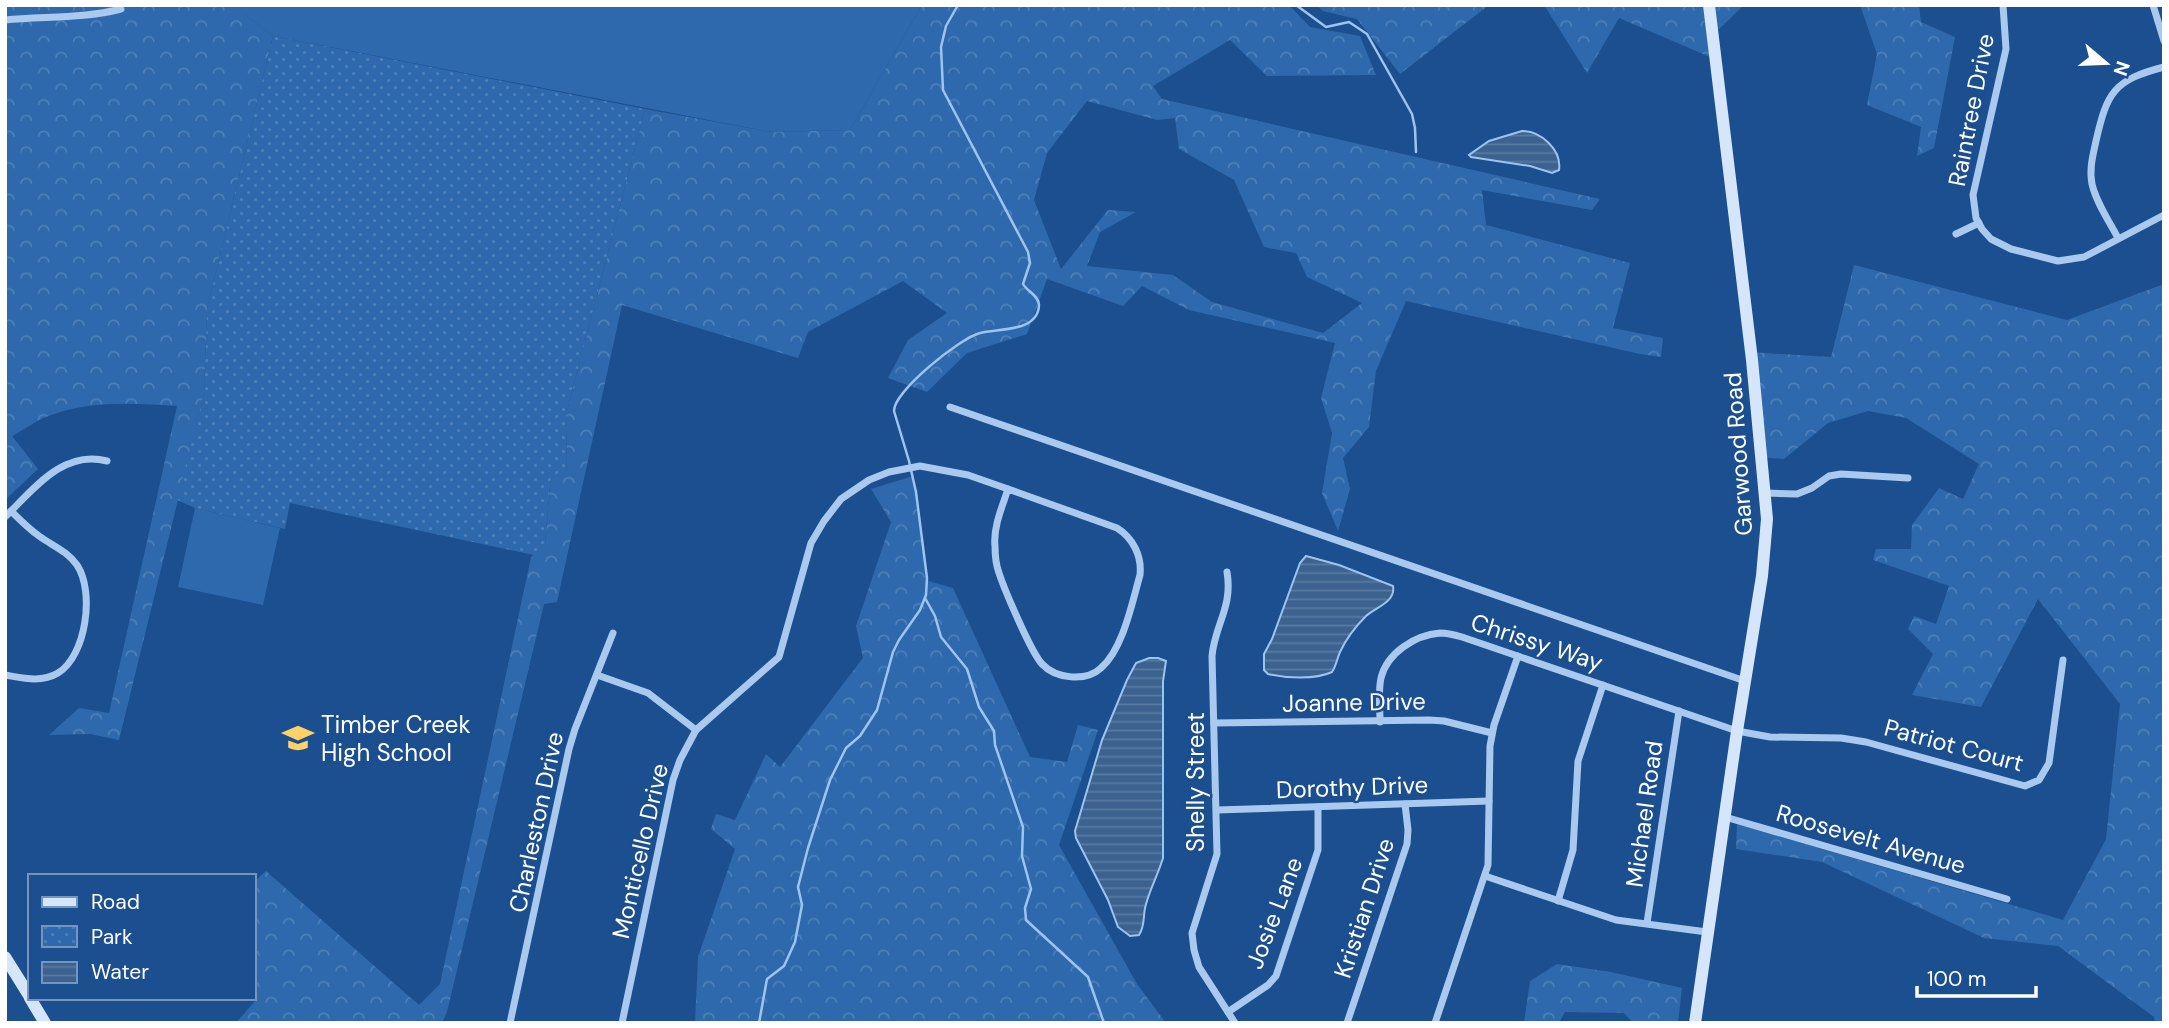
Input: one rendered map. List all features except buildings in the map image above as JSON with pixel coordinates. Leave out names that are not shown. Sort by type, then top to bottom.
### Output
[{"type":"street","name":"Garwood Road","points":[[1695,1023],[1762,576],[1766,527],[1752,360],[1709,5]]},
{"type":"street","name":"Raintree Drive","points":[[2003,5],[2006,49],[1973,195],[1974,211],[1986,234],[2004,246],[2058,261],[2084,257],[2164,215]]},
{"type":"street","points":[[2153,5],[2164,41]]},
{"type":"street","points":[[5,20],[85,16],[121,9]]},
{"type":"street","points":[[2118,238],[2096,196],[2090,175],[2103,113],[2109,97],[2120,85],[2140,74],[2164,67]]},
{"type":"street","points":[[1956,234],[1979,223]]},
{"type":"street","points":[[950,407],[1745,681]]},
{"type":"street","points":[[5,675],[38,679],[63,669],[76,653],[87,608],[85,581],[74,561],[64,551],[8,514],[51,472],[86,459],[107,461]]},
{"type":"street","name":"Monticello Drive","points":[[622,1023],[673,780],[680,760],[696,730],[779,657],[811,543],[841,499],[869,480],[889,472],[920,466],[968,475],[1008,489],[1117,528],[1129,535],[1141,564],[1117,648],[1100,670],[1076,677],[1058,675],[1041,663],[998,570],[995,531],[1008,489]]},
{"type":"street","points":[[1765,493],[1797,494],[1812,488],[1829,476],[1841,474],[1908,478]]},
{"type":"street","name":"Shelly Street","points":[[1227,572],[1228,602],[1213,644],[1217,854],[1192,933],[1199,967],[1235,1023]]},
{"type":"street","name":"Charleston Drive","points":[[510,1023],[569,749],[613,633]]},
{"type":"street","name":"Chrissy Way","points":[[1380,722],[1380,681],[1393,656],[1423,636],[1442,633],[1518,656],[1737,731]]},
{"type":"street","points":[[1436,1022],[1488,865],[1490,746],[1518,656]]},
{"type":"street","name":"Patriot Court","points":[[1737,731],[1770,737],[1841,738],[1866,742],[2025,786],[2039,780],[2049,763],[2063,660]]},
{"type":"street","points":[[597,675],[648,693],[696,730]]},
{"type":"street","points":[[1558,901],[1573,850],[1578,761],[1603,685]]},
{"type":"street","name":"Michael Road","points":[[1647,923],[1679,711]]},
{"type":"street","name":"Joanne Drive","points":[[1214,723],[1444,720],[1492,733]]},
{"type":"street","name":"Dorothy Drive","points":[[1217,810],[1489,801]]},
{"type":"street","name":"Kristian Drive","points":[[1348,1023],[1407,844],[1405,804]]},
{"type":"street","name":"Josie Lane","points":[[1228,1012],[1268,985],[1276,976],[1318,850],[1318,807]]},
{"type":"street","name":"Roosevelt Avenue","points":[[1725,817],[2007,899]]},
{"type":"street","points":[[1485,876],[1616,920],[1707,932]]},
{"type":"street","points":[[5,957],[28,995]]},
{"type":"street","points":[[31,1000],[45,1023]]},
{"type":"green space","points":[[5,5],[244,5],[244,14],[273,36],[207,309],[204,394],[119,740],[90,734],[49,735],[79,708],[109,713],[177,406],[94,405],[37,421],[12,436],[38,469],[5,500]]},
{"type":"green space","points":[[244,5],[922,5],[850,130],[771,132],[273,36],[244,14]]},
{"type":"green space","points":[[922,5],[1289,5],[1310,27],[1360,36],[1376,75],[1267,76],[1230,40],[1153,86],[1162,99],[1600,199],[1592,210],[1482,190],[1486,225],[1630,263],[1613,328],[1663,338],[1661,357],[1406,301],[1376,371],[1369,427],[1343,458],[1350,489],[1338,531],[1322,493],[1332,433],[1321,398],[1335,343],[1189,310],[1142,286],[1123,306],[1047,279],[1027,334],[967,353],[927,392],[888,378],[908,340],[947,313],[903,281],[808,332],[798,358],[622,305],[557,602],[544,604],[447,1012],[442,1023],[236,1023],[256,1000],[256,880],[266,871],[419,1005],[440,984],[531,557],[545,544],[551,477],[567,476],[566,415],[645,109],[771,132],[850,130]],"holes":[[[1087,101],[1157,120],[1175,118],[1179,149],[1234,180],[1264,247],[1296,253],[1307,277],[1362,303],[1323,333],[1212,302],[1173,275],[1087,266],[1100,232],[1136,212],[1108,210],[1061,269],[1034,200],[1047,153]]]},
{"type":"green space","points":[[1316,5],[1489,5],[1400,74],[1357,19],[1323,11]]},
{"type":"green space","points":[[1544,5],[1744,5],[1715,33],[1717,60],[1619,18],[1587,73]]},
{"type":"green space","points":[[1860,5],[1919,5],[1921,22],[1955,37],[1934,148],[1917,156],[1921,127],[1867,105],[1877,54]]},
{"type":"green space","points":[[273,36],[645,109],[566,415],[567,477],[551,477],[545,544],[534,555],[290,503],[285,529],[195,508],[177,500],[204,394],[207,309]]},
{"type":"green space","points":[[1854,265],[2067,320],[2164,284],[2164,1023],[2155,1023],[2154,1017],[2058,946],[1984,938],[1822,862],[1736,849],[1737,824],[2063,920],[2106,839],[2120,704],[2038,599],[1981,707],[1912,695],[1933,654],[1908,629],[1914,616],[1936,624],[1949,586],[1873,560],[1876,549],[1911,549],[1912,525],[1939,488],[1963,499],[1979,464],[1906,418],[1868,411],[1828,423],[1784,459],[1758,457],[1749,352],[1831,357]]},
{"type":"green space","points":[[913,476],[928,581],[953,588],[1030,757],[1067,762],[1078,725],[1098,730],[1059,845],[1137,984],[1166,1023],[695,1023],[698,957],[735,849],[711,829],[716,814],[735,820],[766,754],[780,767],[863,658],[856,626],[891,522],[871,489]]},
{"type":"green space","points":[[195,508],[280,528],[263,605],[178,587]]},
{"type":"green space","points":[[1557,964],[1611,972],[1682,988],[1678,1023],[1633,1023],[1624,1013],[1565,1012],[1559,1023],[1524,1023],[1530,981]]},
{"type":"water","points":[[1522,131],[1536,134],[1549,143],[1557,155],[1559,170],[1552,173],[1530,166],[1469,155],[1489,141]]},
{"type":"water","points":[[1306,556],[1339,565],[1393,586],[1393,592],[1388,600],[1366,616],[1345,642],[1332,672],[1300,678],[1268,674],[1264,670],[1264,654],[1300,563]]},
{"type":"water","points":[[1149,658],[1166,661],[1163,681],[1163,858],[1147,901],[1141,932],[1139,935],[1130,936],[1118,927],[1075,831],[1102,740],[1127,680],[1136,663]]},
{"type":"waterway","points":[[759,1023],[767,979],[784,966],[795,942],[802,905],[798,887],[830,780],[846,748],[860,736],[877,710],[893,652],[920,610],[926,595],[927,578],[916,492],[894,411],[897,402],[916,379],[958,344],[980,333],[1024,325],[1037,314],[1039,305],[1023,284],[1030,263],[1028,252],[943,90],[941,47],[946,26],[958,5]]},
{"type":"waterway","points":[[1296,5],[1326,27],[1349,22],[1367,34],[1412,114],[1416,152]]},
{"type":"waterway","points":[[925,598],[935,616],[941,637],[967,669],[979,707],[994,731],[995,745],[1023,827],[1022,856],[1031,889],[1025,908],[1026,920],[1088,977],[1104,1023]]},
{"type":"place","name":"Timber Creek High School","points":[[298,738]]}]
